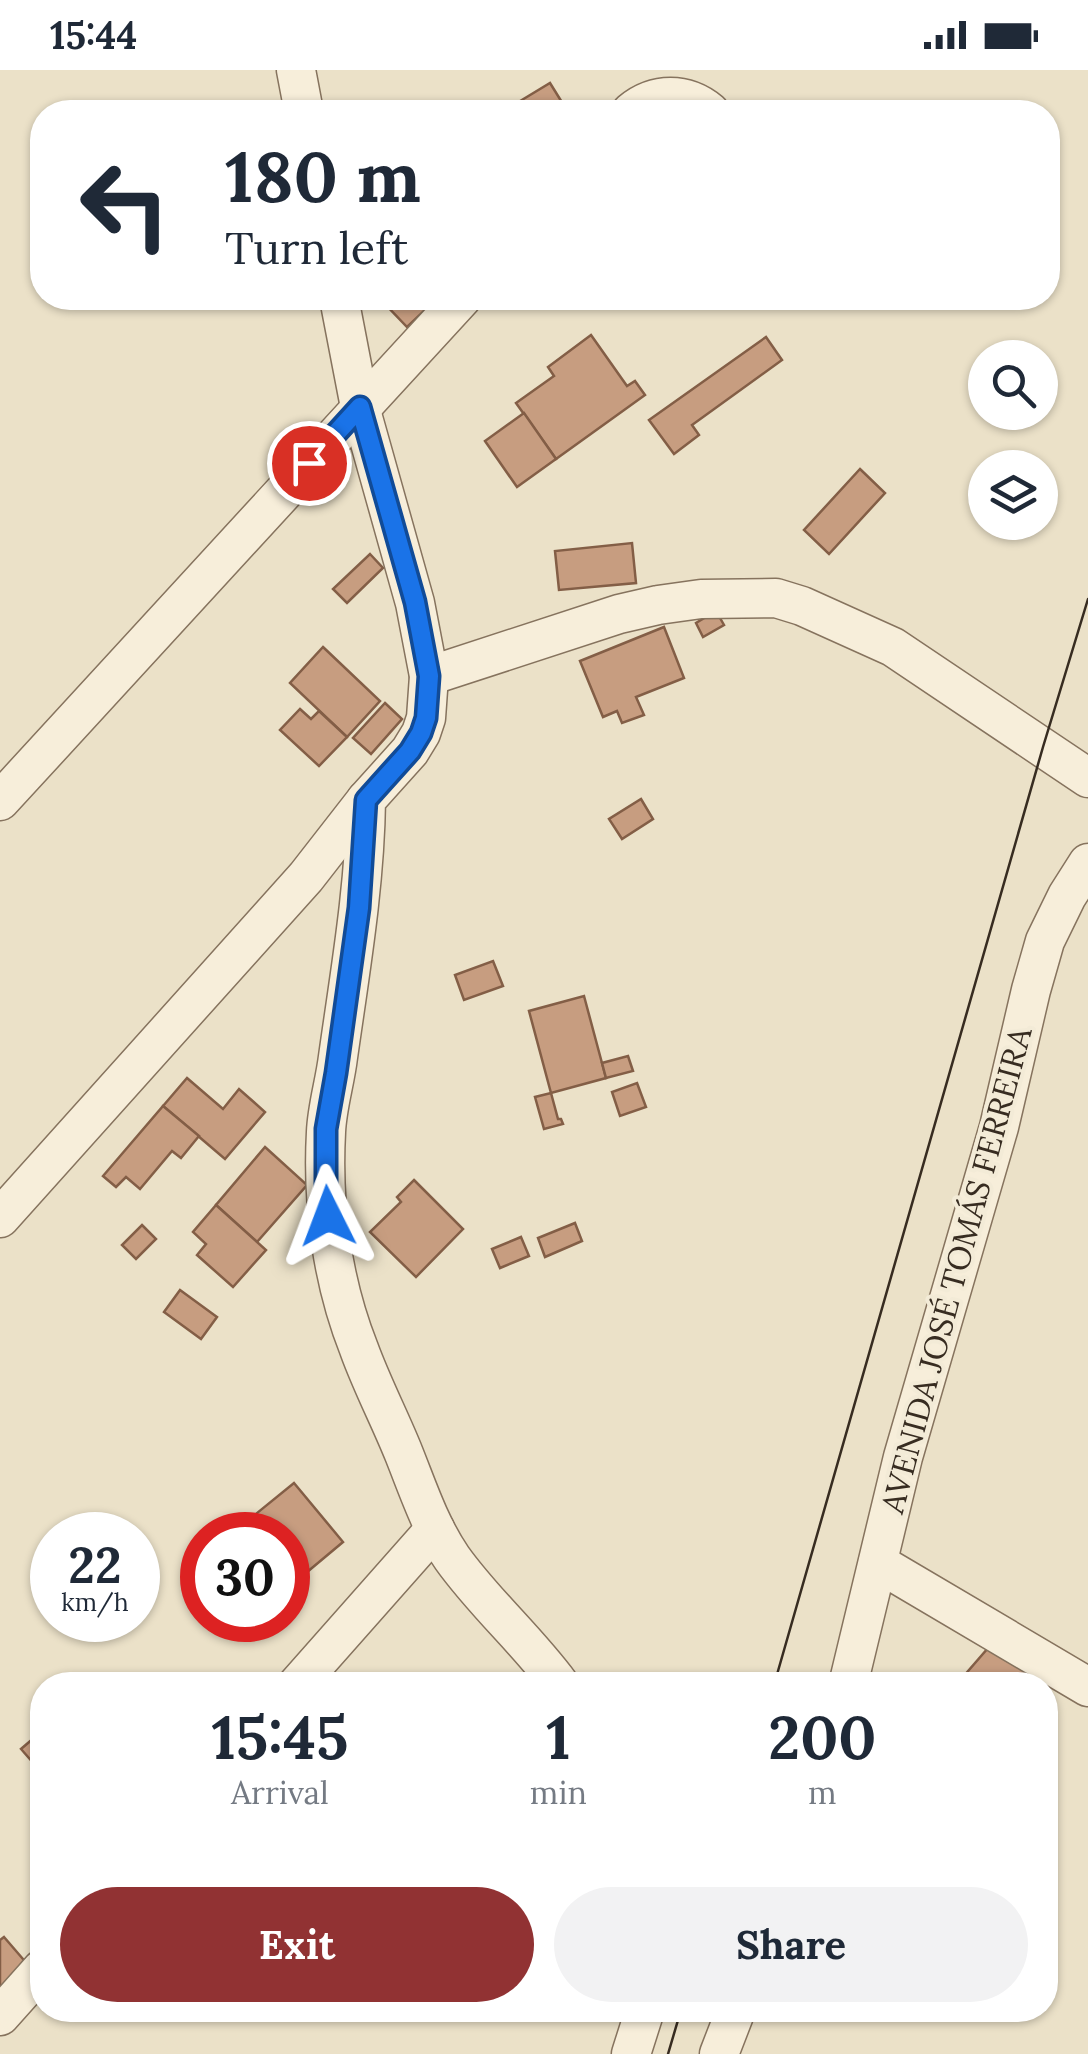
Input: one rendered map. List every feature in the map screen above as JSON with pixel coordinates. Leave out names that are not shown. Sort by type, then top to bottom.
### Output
[{"type":"street","points":[[296,70],[302,100]]},
{"type":"street","points":[[651,100],[689,100]]},
{"type":"street","points":[[0,1218],[306,877],[421,733],[429,676],[415,602],[360,407],[341,310]]},
{"type":"street","points":[[0,801],[451,310]]},
{"type":"street","points":[[429,676],[658,604],[700,598],[776,598],[893,647],[1088,778]]},
{"type":"street","points":[[366,800],[359,908],[326,1129],[330,1245],[358,1349],[435,1529],[468,1579],[549,1672]]},
{"type":"street","name":"AVENIDA JOSÉ TOMÁS FERREIRA","points":[[851,1672],[903,1457],[999,1128],[1031,990],[1046,941],[1088,863]]},
{"type":"street","points":[[309,1672],[435,1529]]},
{"type":"street","points":[[878,1563],[1088,1687]]},
{"type":"street","points":[[0,2016],[30,1982]]},
{"type":"street","points":[[631,2054],[641,2022]]},
{"type":"street","points":[[719,2054],[731,2022]]},
{"type":"building","points":[[550,83],[561,100],[522,100]]},
{"type":"building","points":[[391,310],[425,310],[407,327]]},
{"type":"building","points":[[591,335],[627,386],[635,381],[645,395],[556,459],[516,403],[554,376],[548,367]]},
{"type":"building","points":[[766,337],[782,360],[692,425],[699,435],[674,454],[649,420]]},
{"type":"building","points":[[524,413],[556,459],[517,487],[485,441]]},
{"type":"building","points":[[860,469],[885,493],[829,554],[804,530]]},
{"type":"building","points":[[632,543],[636,583],[559,590],[555,551]]},
{"type":"building","points":[[370,554],[383,568],[347,603],[333,589]]},
{"type":"building","points":[[716,611],[724,625],[703,637],[696,623]]},
{"type":"building","points":[[664,627],[684,678],[636,697],[644,715],[622,723],[617,711],[603,717],[580,661]]},
{"type":"building","points":[[323,647],[380,701],[347,737],[290,683]]},
{"type":"building","points":[[385,703],[402,719],[371,754],[353,738]]},
{"type":"building","points":[[300,709],[311,719],[319,711],[347,737],[319,766],[280,730]]},
{"type":"building","points":[[641,799],[653,819],[622,839],[609,819]]},
{"type":"building","points":[[493,961],[503,986],[464,1000],[455,975]]},
{"type":"building","points":[[584,996],[606,1078],[551,1093],[529,1011]]},
{"type":"building","points":[[628,1056],[633,1071],[606,1078],[602,1063]]},
{"type":"building","points":[[187,1078],[223,1109],[239,1089],[265,1112],[225,1159],[163,1106]]},
{"type":"building","points":[[637,1083],[646,1107],[620,1116],[612,1092]]},
{"type":"building","points":[[551,1093],[563,1124],[544,1129],[535,1097]]},
{"type":"building","points":[[163,1106],[199,1136],[181,1158],[172,1151],[140,1189],[126,1177],[116,1187],[103,1176]]},
{"type":"building","points":[[265,1147],[307,1185],[257,1242],[216,1205]]},
{"type":"building","points":[[414,1180],[463,1229],[416,1277],[370,1232],[401,1202],[397,1197]]},
{"type":"building","points":[[216,1205],[266,1250],[233,1287],[197,1255],[206,1244],[193,1232]]},
{"type":"building","points":[[575,1223],[582,1241],[545,1257],[538,1238]]},
{"type":"building","points":[[142,1225],[156,1239],[136,1259],[122,1245]]},
{"type":"building","points":[[521,1237],[529,1256],[500,1268],[492,1249]]},
{"type":"building","points":[[180,1290],[217,1317],[201,1339],[164,1312]]},
{"type":"building","points":[[294,1483],[343,1542],[310,1570],[310,1512],[258,1512]]},
{"type":"building","points":[[995,1640],[1032,1672],[967,1672]]},
{"type":"building","points":[[30,1741],[30,1759],[21,1749]]},
{"type":"building","points":[[4,1937],[29,1966],[0,1990],[0,1940]]},
{"type":"tram line","points":[[778,1672],[1088,599]]},
{"type":"tram line","points":[[668,2054],[677,2022]]},
{"type":"route","points":[[309,463],[360,407],[415,602],[429,676],[421,733],[366,800],[359,908],[326,1129],[328,1216]]}]
